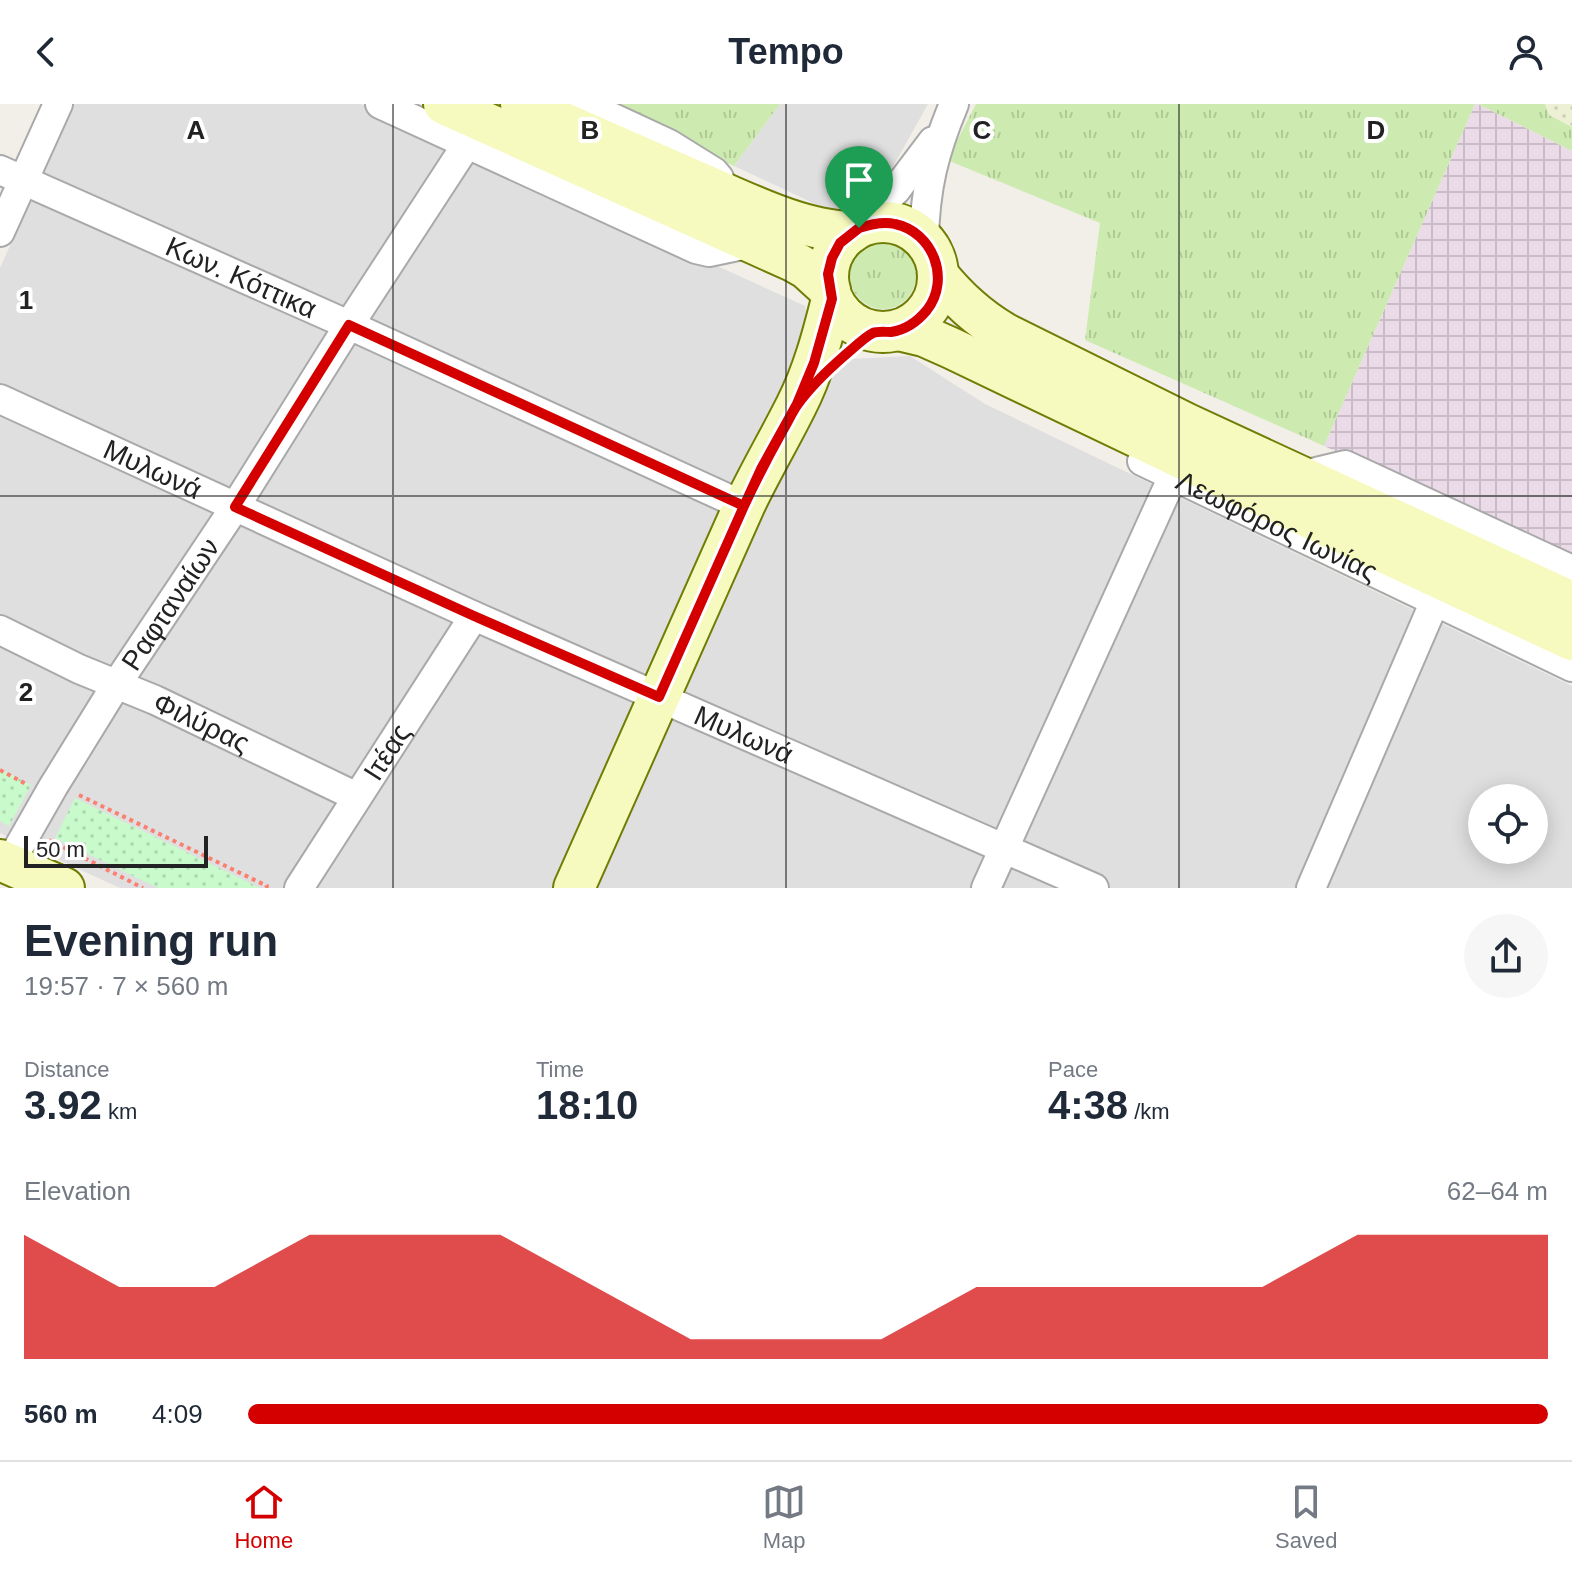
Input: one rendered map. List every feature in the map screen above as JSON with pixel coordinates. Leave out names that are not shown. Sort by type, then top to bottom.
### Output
[{"type":"street","points":[[0,232],[12,175],[58,104]]},
{"type":"street","points":[[380,104],[696,249],[709,252],[752,243]]},
{"type":"street","points":[[444,104],[807,269],[849,321],[862,328],[887,331]]},
{"type":"street","points":[[521,104],[734,198],[810,227],[834,232],[856,230],[876,223],[894,223],[910,229],[931,258]]},
{"type":"street","points":[[583,104],[669,144],[714,172],[734,198]]},
{"type":"street","points":[[574,888],[744,506],[797,404],[814,363],[831,295],[828,274],[832,258],[840,243],[896,190],[950,114]]},
{"type":"street","points":[[797,404],[826,372],[887,331],[915,322],[928,309],[936,293],[924,204],[932,163],[950,114]]},
{"type":"street","name":"Ραφταναίων","points":[[4,862],[467,144]]},
{"type":"street","name":"Κων. Κόττικα","points":[[12,175],[744,506]]},
{"type":"street","name":"Λεωφόρος Ιωνίας","points":[[931,258],[957,299],[1004,333],[1172,417],[1572,602]]},
{"type":"street","name":"Λεωφόρος Ιωνίας","points":[[887,331],[924,336],[1572,640]]},
{"type":"street","name":"Λεωφόρος Ιωνίας","points":[[994,369],[1027,405],[1572,667]]},
{"type":"street","name":"Μυλωνά","points":[[0,399],[474,616],[1094,888]]},
{"type":"street","name":"Λεωφόρος Ιωνίας","points":[[1299,476],[1345,465],[1572,570]]},
{"type":"street","points":[[986,888],[1173,476]]},
{"type":"street","points":[[1311,888],[1434,603]]},
{"type":"street","name":"Ιτέας","points":[[299,888],[474,616]]},
{"type":"street","name":"Φιλύρας","points":[[0,630],[357,797]]},
{"type":"street","points":[[4,862],[64,888]]},
{"type":"path","points":[[73,792],[266,888]]},
{"type":"path","points":[[54,829],[48,840],[143,888]]},
{"type":"shaded area","points":[[73,104],[361,104],[805,306],[814,340],[851,359],[910,356],[985,404],[1572,686],[1572,888],[120,888],[0,833],[0,268]]},
{"type":"shaded area","points":[[780,104],[928,104],[876,197],[856,209],[824,208],[734,166]]},
{"type":"shaded area","points":[[1475,104],[1572,151],[1572,560],[1324,446]]},
{"type":"green space","points":[[602,104],[780,104],[734,166]]},
{"type":"green space","points":[[976,104],[1475,104],[1324,446],[1085,340],[1100,223],[947,160]]},
{"type":"green space","points":[[1478,104],[1545,104],[1549,115],[1572,127],[1572,151]]},
{"type":"green space","points":[[1545,104],[1572,104],[1572,127],[1549,115]]},
{"type":"green space","points":[[883,243],[896,245],[911,258],[916,276],[914,289],[901,304],[883,309],[870,307],[855,294],[850,276],[852,263],[865,248]]},
{"type":"green space","points":[[0,769],[31,785],[9,826],[0,821]]},
{"type":"green space","points":[[75,798],[260,888],[158,888],[55,838]]},
{"type":"route","points":[[859,228],[840,243],[832,258],[828,274],[832,299],[814,363],[797,404],[761,469],[659,697],[235,507],[349,325],[744,506],[761,469],[797,404],[826,372],[875,332],[899,330],[915,322],[928,309],[936,293],[936,263],[924,240],[910,229],[894,223],[876,223],[859,228]]}]
